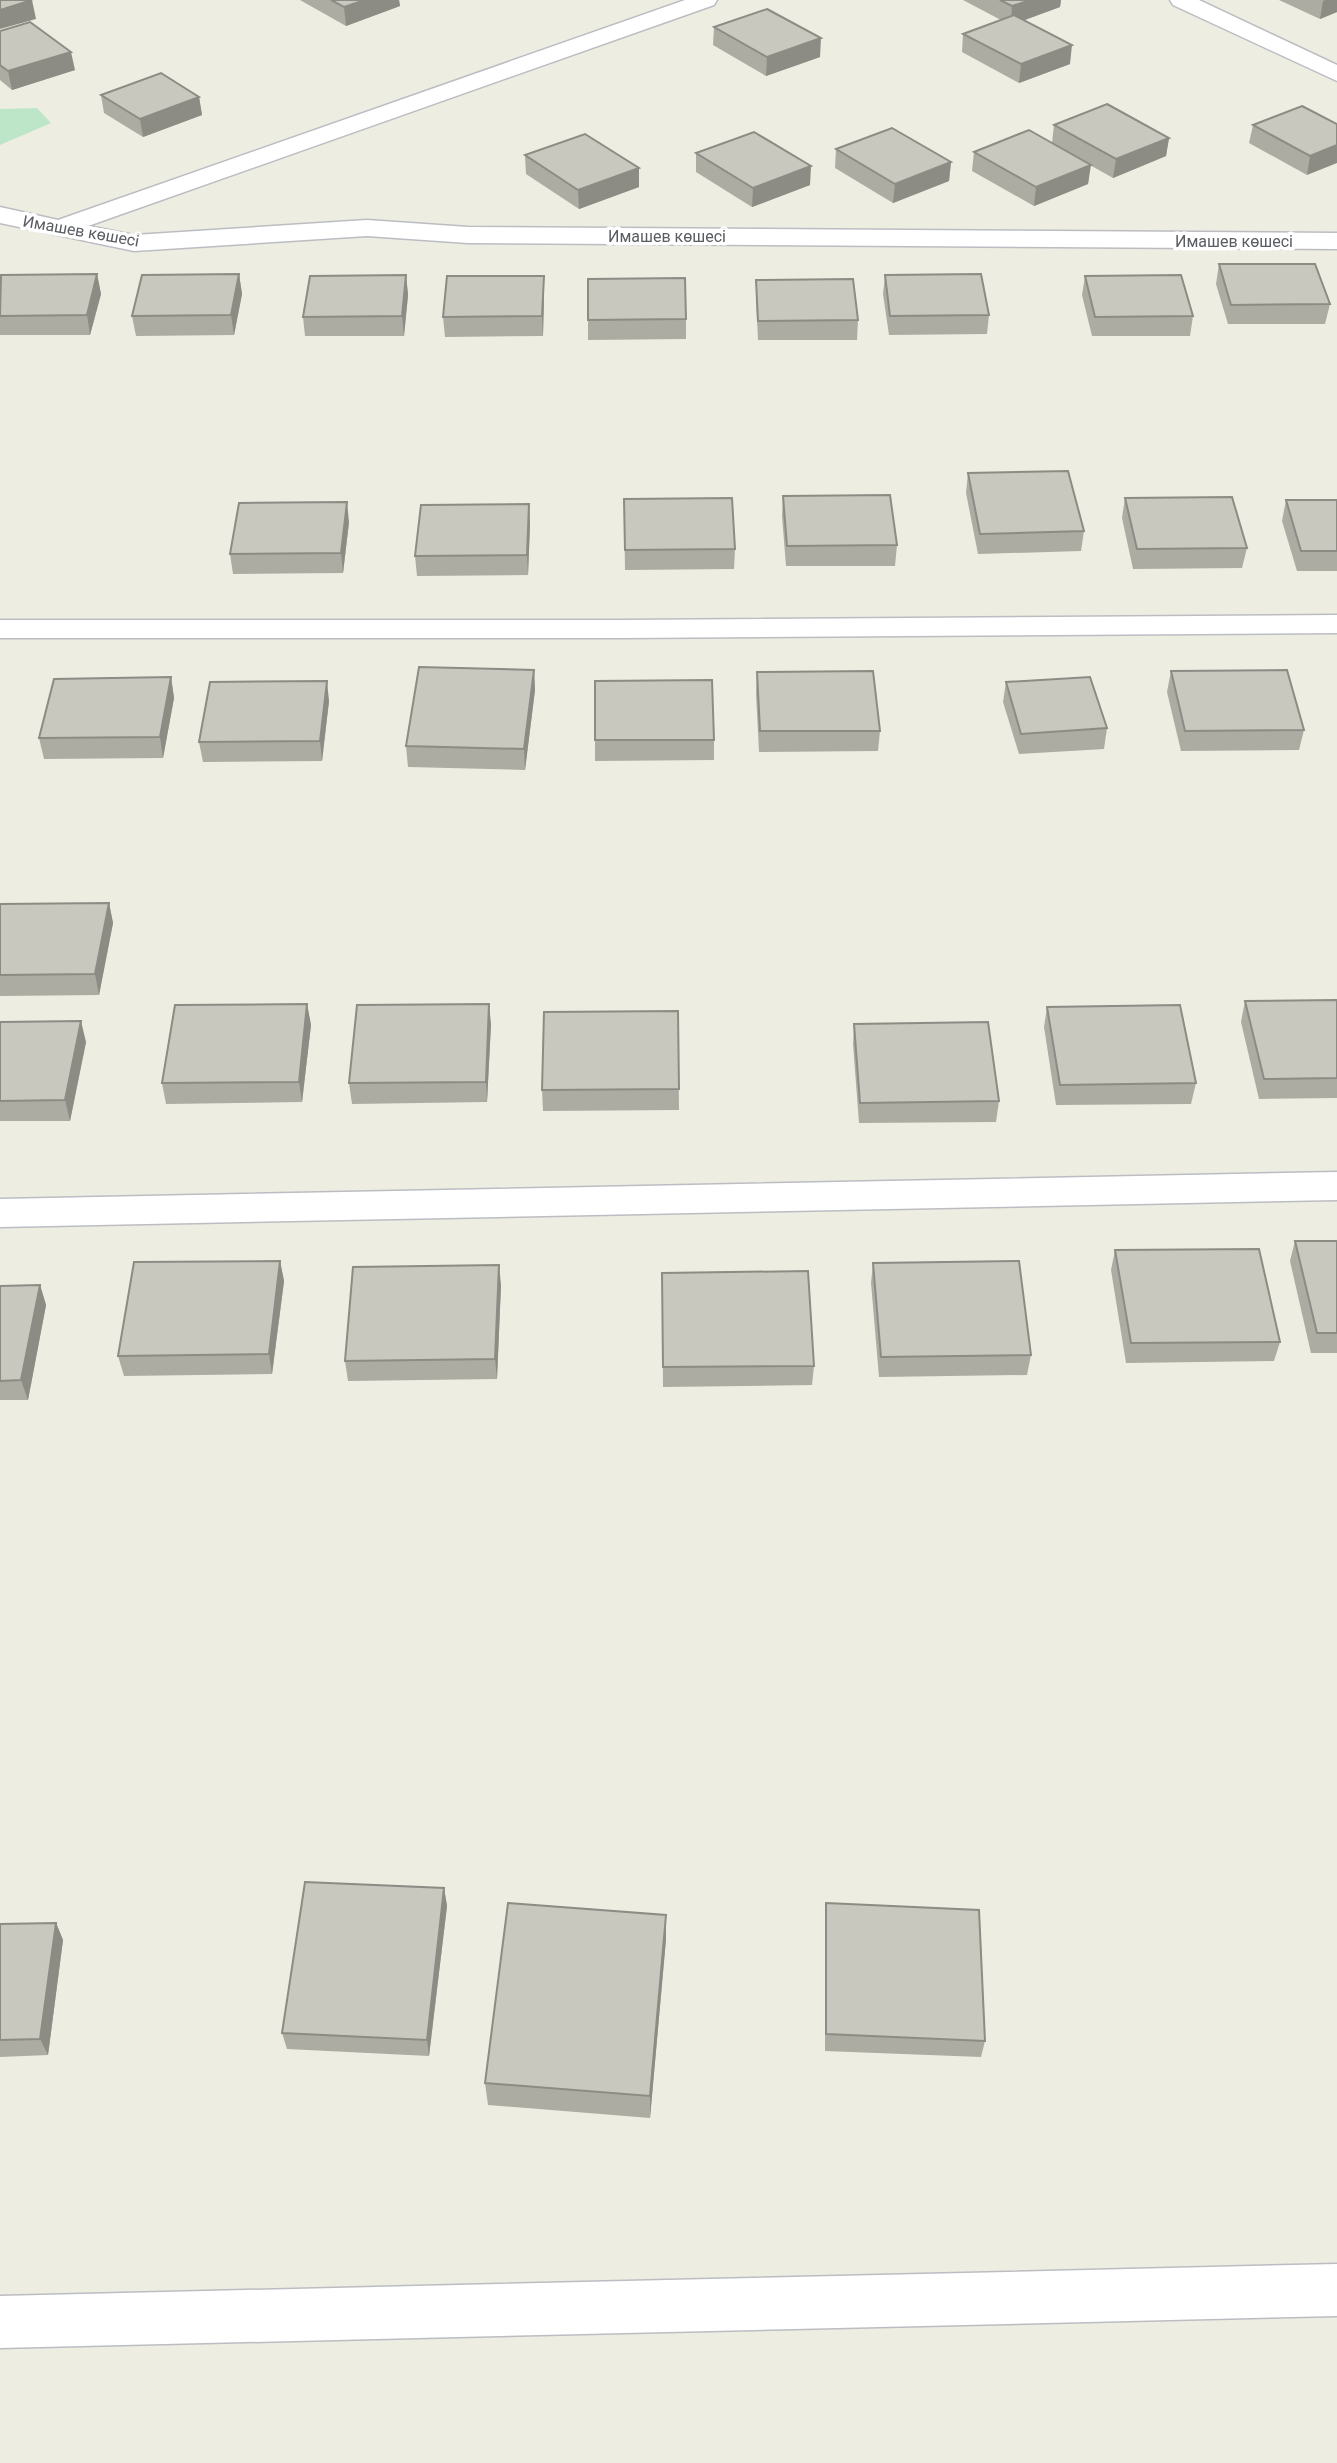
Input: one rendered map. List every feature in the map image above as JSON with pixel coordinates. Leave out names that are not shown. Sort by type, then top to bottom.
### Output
[{"type":"street","points":[[58,228],[706,0]]},
{"type":"street","points":[[1181,0],[1337,74]]},
{"type":"street","name":"Имашев көшесі","points":[[0,215],[134,243],[367,228],[467,235],[1337,242]]},
{"type":"street","points":[[0,629],[625,629],[1337,624]]},
{"type":"street","points":[[0,1213],[1337,1186]]},
{"type":"street","points":[[0,2322],[1337,2290]]},
{"type":"green space","points":[[37,108],[51,123],[0,145],[0,109]]},
{"type":"building","points":[[0,0],[32,0],[0,10]]},
{"type":"building","points":[[331,0],[365,0],[344,7]]},
{"type":"building","points":[[1000,0],[1031,0],[1012,6]]},
{"type":"building","points":[[767,9],[821,38],[767,57],[714,27]]},
{"type":"building","points":[[1014,15],[1072,45],[1021,64],[963,34]]},
{"type":"building","points":[[30,22],[71,52],[8,71],[0,65],[0,31]]},
{"type":"building","points":[[161,73],[199,97],[140,119],[101,95]]},
{"type":"building","points":[[1107,104],[1169,138],[1116,159],[1054,125]]},
{"type":"building","points":[[1302,106],[1337,124],[1337,145],[1310,156],[1253,125]]},
{"type":"building","points":[[892,128],[951,162],[895,184],[836,149]]},
{"type":"building","points":[[1029,130],[1091,165],[1036,187],[974,152]]},
{"type":"building","points":[[754,132],[811,166],[753,188],[696,153]]},
{"type":"building","points":[[585,134],[639,168],[578,190],[525,155]]},
{"type":"building","points":[[1219,264],[1315,264],[1330,304],[1231,305]]},
{"type":"building","points":[[97,274],[87,315],[0,316],[1,275]]},
{"type":"building","points":[[239,274],[231,315],[132,316],[142,275]]},
{"type":"building","points":[[981,274],[989,315],[890,316],[885,275]]},
{"type":"building","points":[[406,275],[402,316],[303,317],[310,276]]},
{"type":"building","points":[[1181,275],[1193,316],[1095,317],[1085,276]]},
{"type":"building","points":[[447,276],[544,276],[542,316],[443,317]]},
{"type":"building","points":[[685,278],[686,319],[588,320],[588,279]]},
{"type":"building","points":[[853,279],[858,320],[758,321],[756,280]]},
{"type":"building","points":[[1068,471],[1084,531],[980,534],[968,473]]},
{"type":"building","points":[[890,495],[897,545],[787,546],[783,496]]},
{"type":"building","points":[[1232,497],[1247,548],[1137,549],[1125,498]]},
{"type":"building","points":[[732,498],[735,549],[625,550],[624,499]]},
{"type":"building","points":[[1286,500],[1337,500],[1337,551],[1301,551]]},
{"type":"building","points":[[347,502],[341,553],[230,554],[239,503]]},
{"type":"building","points":[[529,504],[527,555],[415,556],[421,505]]},
{"type":"building","points":[[419,667],[534,670],[524,749],[406,746]]},
{"type":"building","points":[[1287,670],[1304,730],[1185,731],[1171,671]]},
{"type":"building","points":[[873,671],[880,731],[760,731],[757,672]]},
{"type":"building","points":[[171,677],[160,737],[39,738],[54,679]]},
{"type":"building","points":[[1090,677],[1107,728],[1021,734],[1006,682]]},
{"type":"building","points":[[712,680],[714,740],[595,740],[595,681]]},
{"type":"building","points":[[327,681],[320,741],[199,742],[210,682]]},
{"type":"building","points":[[109,903],[95,974],[0,975],[0,904]]},
{"type":"building","points":[[1337,1000],[1337,1078],[1264,1079],[1245,1001]]},
{"type":"building","points":[[307,1004],[299,1082],[162,1083],[175,1005]]},
{"type":"building","points":[[489,1004],[486,1082],[349,1083],[357,1005]]},
{"type":"building","points":[[1180,1005],[1196,1083],[1060,1085],[1047,1007]]},
{"type":"building","points":[[678,1011],[679,1089],[542,1090],[544,1012]]},
{"type":"building","points":[[81,1021],[65,1100],[0,1101],[0,1022]]},
{"type":"building","points":[[988,1022],[999,1101],[860,1103],[854,1024]]},
{"type":"building","points":[[1295,1241],[1337,1241],[1337,1333],[1317,1333]]},
{"type":"building","points":[[1259,1249],[1280,1342],[1131,1343],[1115,1250]]},
{"type":"building","points":[[280,1261],[269,1354],[118,1356],[134,1262]]},
{"type":"building","points":[[1019,1261],[1031,1355],[881,1357],[873,1263]]},
{"type":"building","points":[[499,1265],[495,1359],[345,1361],[353,1267]]},
{"type":"building","points":[[808,1271],[814,1366],[663,1367],[662,1273]]},
{"type":"building","points":[[40,1285],[21,1380],[0,1381],[0,1286]]},
{"type":"building","points":[[305,1882],[444,1888],[427,2040],[282,2033]]},
{"type":"building","points":[[508,1903],[666,1915],[650,2096],[485,2083]]},
{"type":"building","points":[[826,1903],[979,1910],[985,2041],[826,2034]]},
{"type":"building","points":[[56,1923],[40,2039],[0,2040],[0,1924]]}]
